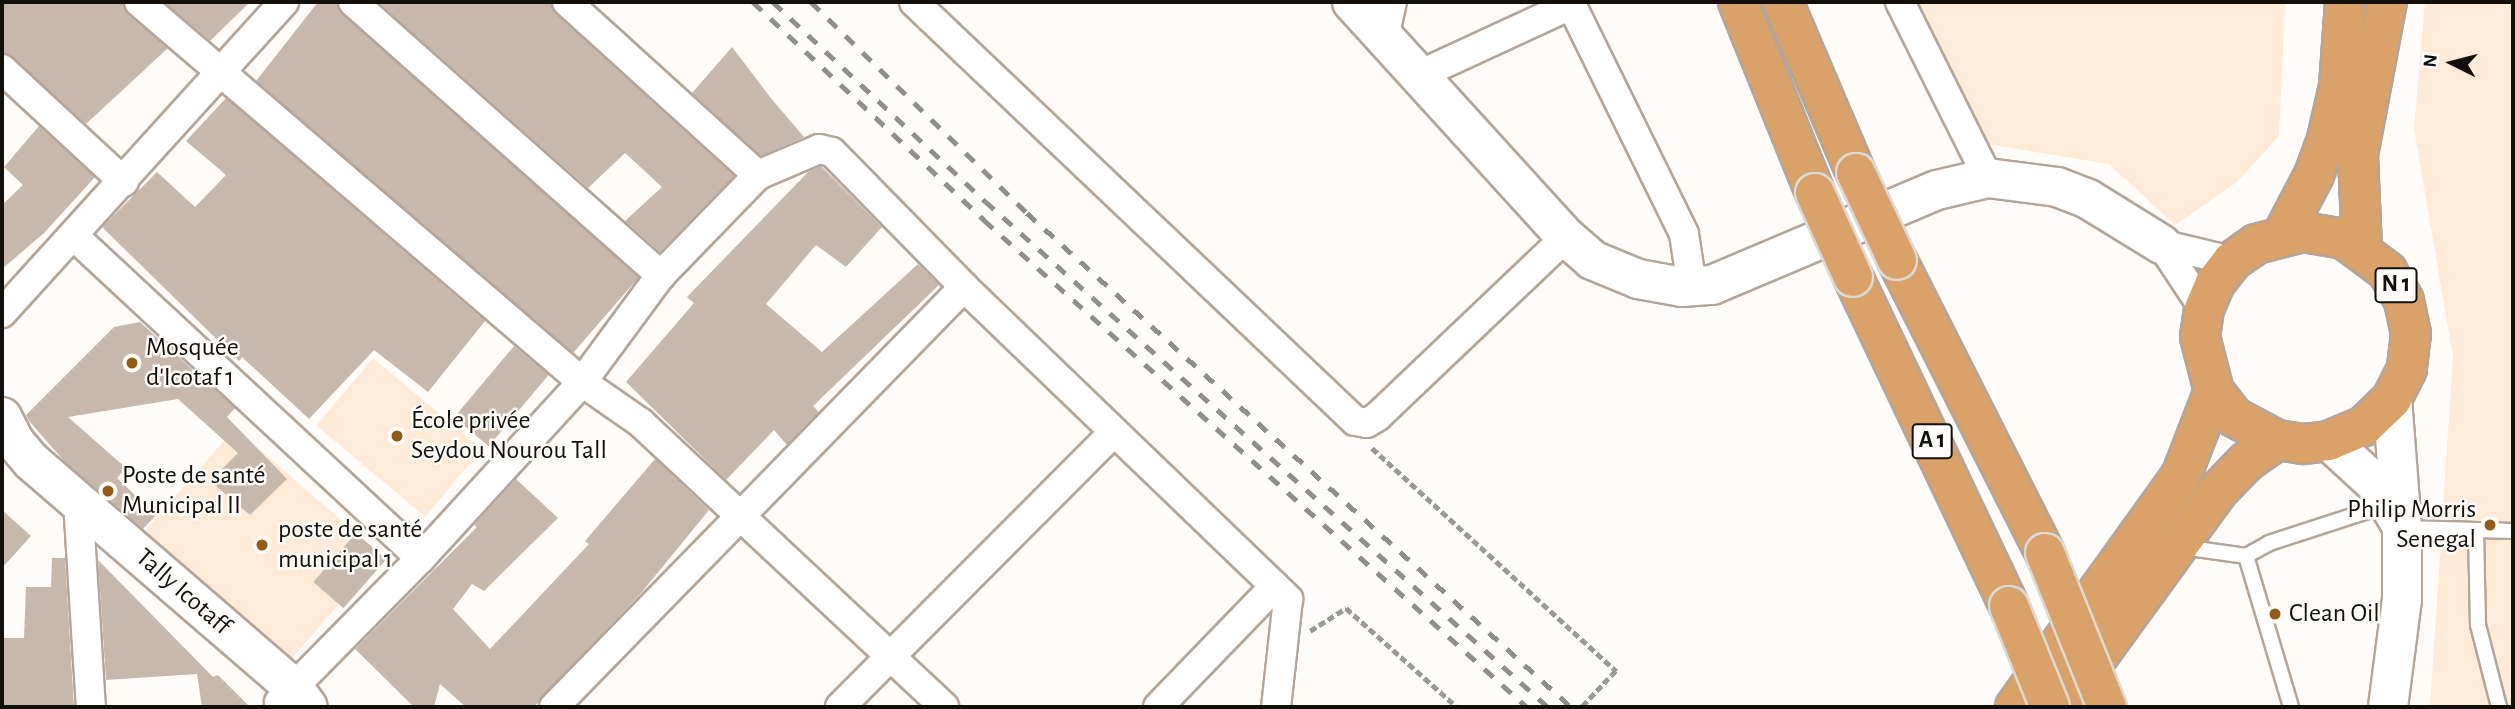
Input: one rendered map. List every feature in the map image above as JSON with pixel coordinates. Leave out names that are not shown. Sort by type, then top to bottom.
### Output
[{"type":"highway","name":"A 1","points":[[1738,2],[1815,193],[2009,606],[2050,707]]},
{"type":"highway","name":"A 1","points":[[1783,2],[1856,173],[1897,260],[2045,553],[2107,707]]},
{"type":"highway","points":[[2283,234],[2314,175],[2327,139],[2339,86],[2345,2]]},
{"type":"highway","name":"N 1","points":[[2362,248],[2358,155],[2387,2]]},
{"type":"highway","name":"N 1","points":[[2324,233],[2362,248],[2388,271],[2404,301],[2411,334],[2407,369],[2392,399],[2364,426],[2329,441],[2277,440],[2241,422],[2214,391],[2200,337],[2204,310],[2215,284],[2232,261],[2256,244],[2283,234],[2324,233]]},
{"type":"highway","points":[[2015,707],[2181,476],[2214,391]]},
{"type":"highway","points":[[2061,707],[2218,491],[2246,462],[2277,440]]},
{"type":"street","points":[[139,2],[582,382],[641,423],[741,513],[944,707]]},
{"type":"street","points":[[2,313],[75,237],[284,2]]},
{"type":"street","points":[[353,2],[661,275]]},
{"type":"street","points":[[567,2],[758,175]]},
{"type":"street","points":[[914,2],[1355,421],[1367,422],[1378,416],[1566,237]]},
{"type":"street","points":[[1352,2],[1566,237],[1614,271],[1692,286],[1712,285],[1937,190],[1988,178],[2057,187],[2088,199],[2161,244],[2232,261]]},
{"type":"street","points":[[1384,39],[1392,2]]},
{"type":"street","points":[[1900,2],[1988,178]]},
{"type":"street","points":[[1417,76],[1571,3],[1684,234],[1692,286]]},
{"type":"street","points":[[2,69],[124,181]]},
{"type":"street","points":[[290,701],[582,382],[661,275],[758,175],[819,149],[832,152],[964,287],[1288,599],[1276,707]]},
{"type":"street","points":[[75,237],[421,558]]},
{"type":"street","points":[[2161,244],[2204,310]]},
{"type":"street","points":[[554,707],[964,287]]},
{"type":"street","points":[[2388,707],[2402,599],[2392,399]]},
{"type":"street","name":"Tally Icotaff","points":[[3,432],[78,516],[290,701]]},
{"type":"street","points":[[840,707],[1114,432]]},
{"type":"street","points":[[2329,441],[2378,486],[2396,516]]},
{"type":"street","points":[[78,516],[90,707]]},
{"type":"street","points":[[1158,707],[1275,586]]},
{"type":"lane","points":[[2177,547],[2246,556],[2269,543],[2396,516],[2476,530],[2513,531]]},
{"type":"lane","points":[[2476,530],[2479,625],[2499,707]]},
{"type":"lane","points":[[2246,556],[2291,707]]},
{"type":"path","points":[[1365,441],[1616,671],[1582,707]]},
{"type":"path","points":[[1284,630],[1307,633],[1346,608],[1457,707]]},
{"type":"shaded area","points":[[1895,2],[2285,2],[2279,136],[2237,182],[2175,225],[2109,164],[1968,141]]},
{"type":"shaded area","points":[[2425,2],[2513,2],[2513,707],[2430,707],[2453,356],[2414,129]]},
{"type":"shaded area","name":"École privée Seydou Nourou Tall","points":[[373,358],[482,449],[425,517],[316,425]]},
{"type":"shaded area","name":"poste de santé municipal 1","points":[[235,428],[381,555],[289,662],[142,534]]},
{"type":"building","points":[[2,2],[123,2],[128,15],[168,48],[86,124],[2,51]]},
{"type":"building","points":[[164,2],[250,2],[210,41]]},
{"type":"building","points":[[318,2],[337,2],[342,14],[639,277],[573,353],[256,81]]},
{"type":"building","points":[[378,2],[551,2],[556,14],[734,176],[660,252],[625,221],[662,187],[625,153],[588,188]]},
{"type":"building","points":[[732,47],[804,137],[761,156],[692,93]]},
{"type":"building","points":[[226,98],[485,321],[428,392],[374,350],[309,419],[242,357],[239,361],[102,227],[157,172],[195,207],[226,175],[186,141]]},
{"type":"building","points":[[39,126],[95,177],[44,233],[2,269],[2,205],[23,185],[4,167]]},
{"type":"building","points":[[821,166],[882,227],[846,267],[816,245],[766,304],[822,352],[918,264],[939,285],[813,406],[819,412],[787,445],[774,430],[726,480],[626,382],[694,303],[687,297],[808,172]]},
{"type":"building","name":"Mosquée d'Icotaf 1","points":[[140,322],[235,408],[227,417],[287,479],[250,515],[210,481],[238,453],[178,399],[68,417],[126,468],[117,478],[156,515],[143,529],[65,462],[29,421],[26,415],[114,327]]},
{"type":"building","points":[[514,346],[548,375],[489,446],[454,417]]},
{"type":"building","points":[[655,459],[709,510],[642,592],[534,707],[466,707],[440,684],[434,707],[414,707],[355,649],[477,527],[474,525],[516,479],[558,518],[484,591],[472,584],[453,609],[490,649],[589,544],[585,541]]},
{"type":"building","points":[[2,510],[31,536],[2,568]]},
{"type":"building","points":[[356,533],[386,559],[344,608],[313,582]]},
{"type":"building","points":[[52,558],[65,558],[74,707],[2,707],[3,638],[24,638],[26,587],[51,587]]},
{"type":"building","points":[[98,560],[213,677],[218,675],[250,707],[202,707],[197,674],[106,680]]},
{"type":"railway","points":[[753,2],[984,220],[1527,707]]},
{"type":"railway","points":[[773,2],[985,201],[1548,707]]},
{"type":"railway","points":[[811,2],[1027,213],[1571,707]]},
{"type":"place","name":"Mosquée d'Icotaf 1","points":[[132,363]]},
{"type":"place","name":"École privée Seydou Nourou Tall","points":[[397,436]]},
{"type":"place","name":"Poste de santé Municipal II","points":[[108,491]]},
{"type":"place","name":"Philip Morris Senegal","points":[[2490,525]]},
{"type":"place","name":"poste de santé municipal 1","points":[[262,545]]},
{"type":"place","name":"Clean Oil","points":[[2275,614]]}]
